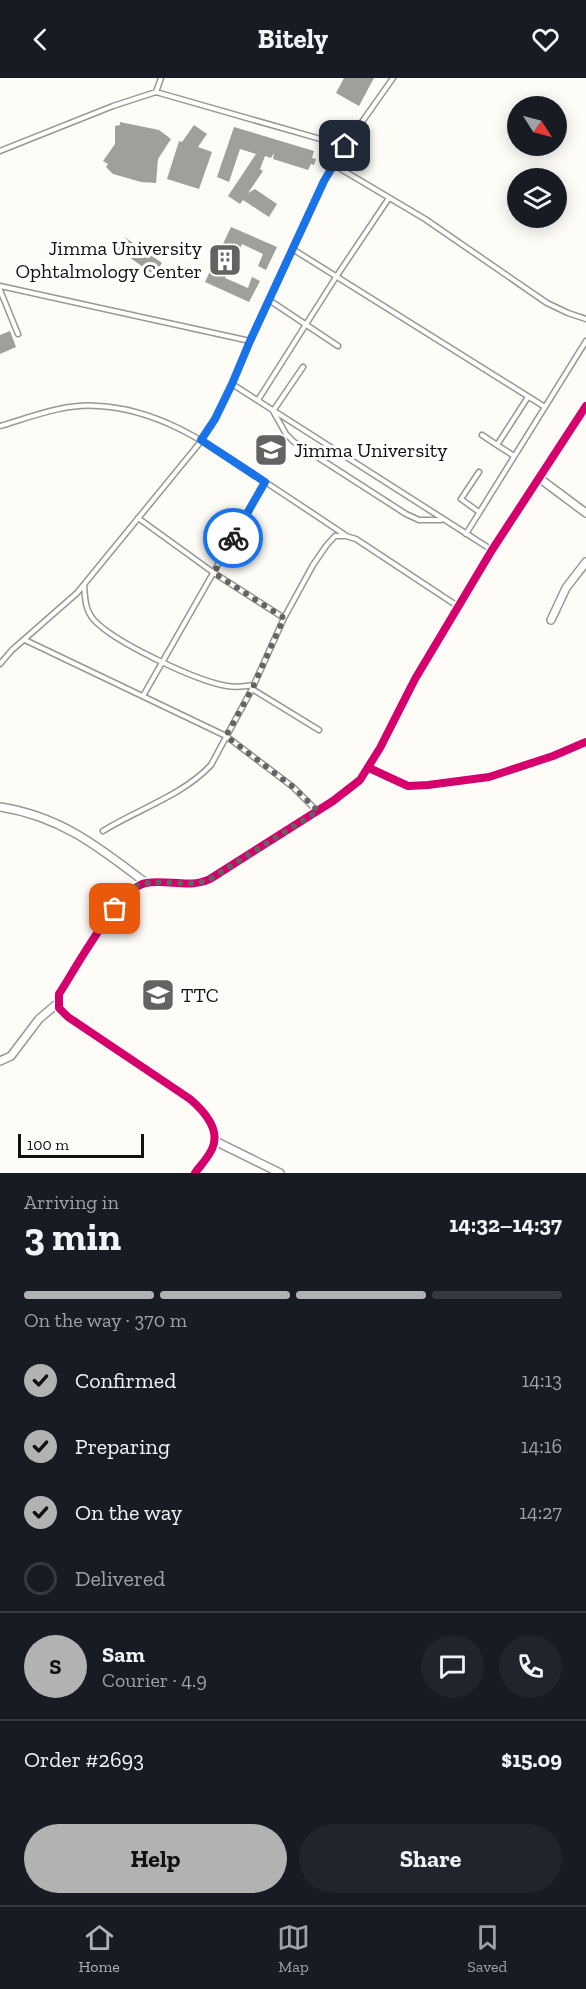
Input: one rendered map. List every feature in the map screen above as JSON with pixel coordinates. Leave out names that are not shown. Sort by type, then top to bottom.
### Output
[{"type":"street","points":[[195,1173],[212,1150],[215,1141],[214,1131],[202,1110],[190,1099],[68,1017],[59,1008],[59,994],[115,909],[134,887],[146,883],[200,884],[352,788],[369,768],[415,679],[492,550],[586,406]]},
{"type":"street","points":[[539,478],[586,513]]},
{"type":"street","points":[[551,620],[566,588],[586,562]]},
{"type":"street","points":[[369,768],[408,786],[428,785],[489,777],[553,756],[586,742]]},
{"type":"street","points":[[0,807],[28,811],[81,835],[146,883]]},
{"type":"street","points":[[0,1061],[11,1056],[39,1019],[58,1003]]},
{"type":"street","points":[[215,1141],[279,1173]]},
{"type":"lane","points":[[156,92],[161,78]]},
{"type":"lane","points":[[0,664],[12,650],[77,593],[201,440],[215,419],[232,384],[324,181],[345,146],[393,78]]},
{"type":"lane","points":[[0,151],[113,106],[156,92],[345,146]]},
{"type":"lane","points":[[334,165],[425,219],[547,303],[586,319]]},
{"type":"lane","points":[[258,400],[336,276],[389,198]]},
{"type":"lane","points":[[294,250],[545,407]]},
{"type":"lane","points":[[0,288],[250,341]]},
{"type":"lane","points":[[0,288],[18,334]]},
{"type":"lane","points":[[269,300],[338,346]]},
{"type":"lane","points":[[466,534],[586,341]]},
{"type":"lane","points":[[273,411],[303,367]]},
{"type":"lane","points":[[232,384],[492,550]]},
{"type":"lane","points":[[497,445],[528,397]]},
{"type":"lane","points":[[0,426],[54,410],[96,405],[134,411],[162,420],[201,440],[346,536]]},
{"type":"lane","points":[[273,411],[286,434],[294,442],[419,520],[443,520]]},
{"type":"lane","points":[[482,435],[514,456]]},
{"type":"lane","points":[[479,472],[461,499],[479,512]]},
{"type":"lane","points":[[143,696],[265,482]]},
{"type":"lane","points":[[138,518],[214,573],[284,618]]},
{"type":"lane","points":[[103,831],[202,775],[212,765],[253,687],[284,618],[326,546],[335,536],[356,539],[460,607]]},
{"type":"lane","points":[[84,584],[86,605],[94,620],[112,634],[162,663],[228,687],[253,687],[319,730]]},
{"type":"lane","points":[[25,640],[226,736],[293,787],[318,811]]},
{"type":"building","points":[[344,78],[374,78],[359,106],[336,93]]},
{"type":"building","points":[[120,122],[159,130],[171,139],[158,159],[156,183],[141,182],[113,174],[106,167],[108,164],[103,161],[115,144],[115,126],[120,125]]},
{"type":"building","points":[[194,125],[207,134],[198,147],[212,152],[199,189],[167,179],[179,141],[182,142]]},
{"type":"building","points":[[234,127],[314,151],[312,158],[316,159],[314,165],[311,164],[308,170],[273,159],[274,153],[271,158],[265,156],[260,169],[263,171],[248,193],[255,189],[277,204],[269,217],[243,200],[240,204],[228,196],[256,154],[240,149],[229,182],[217,177]]},
{"type":"building","name":"Jimma University Ophtalmology Center","points":[[231,227],[277,247],[266,270],[258,266],[263,254],[242,244],[236,257],[230,254],[225,265],[230,267],[225,278],[248,288],[252,277],[260,281],[249,302],[205,282]]},
{"type":"building","points":[[126,238],[162,263],[154,275],[118,249]]},
{"type":"building","points":[[10,331],[16,347],[0,354],[0,335]]},
{"type":"cycle path","points":[[195,1173],[208,1156],[214,1142],[213,1128],[201,1109],[190,1099],[68,1017],[59,1008],[59,994],[98,931],[135,888],[154,882],[186,884],[210,879],[333,801],[360,780],[380,748],[415,679],[492,550],[586,406]]},
{"type":"cycle path","points":[[369,768],[408,786],[428,785],[489,777],[553,756],[586,742]]},
{"type":"way so far","points":[[115,909],[134,887],[146,883],[200,884],[318,811],[293,787],[226,736],[252,689],[284,618],[214,573],[233,538]]},
{"type":"place","name":"Jimma University Ophtalmology Center","points":[[225,260]]},
{"type":"place","name":"Jimma University","points":[[271,450]]},
{"type":"place","name":"TTC","points":[[158,995]]},
{"type":"route","points":[[233,538],[265,482],[201,440],[215,419],[232,384],[324,181],[345,146]]}]
